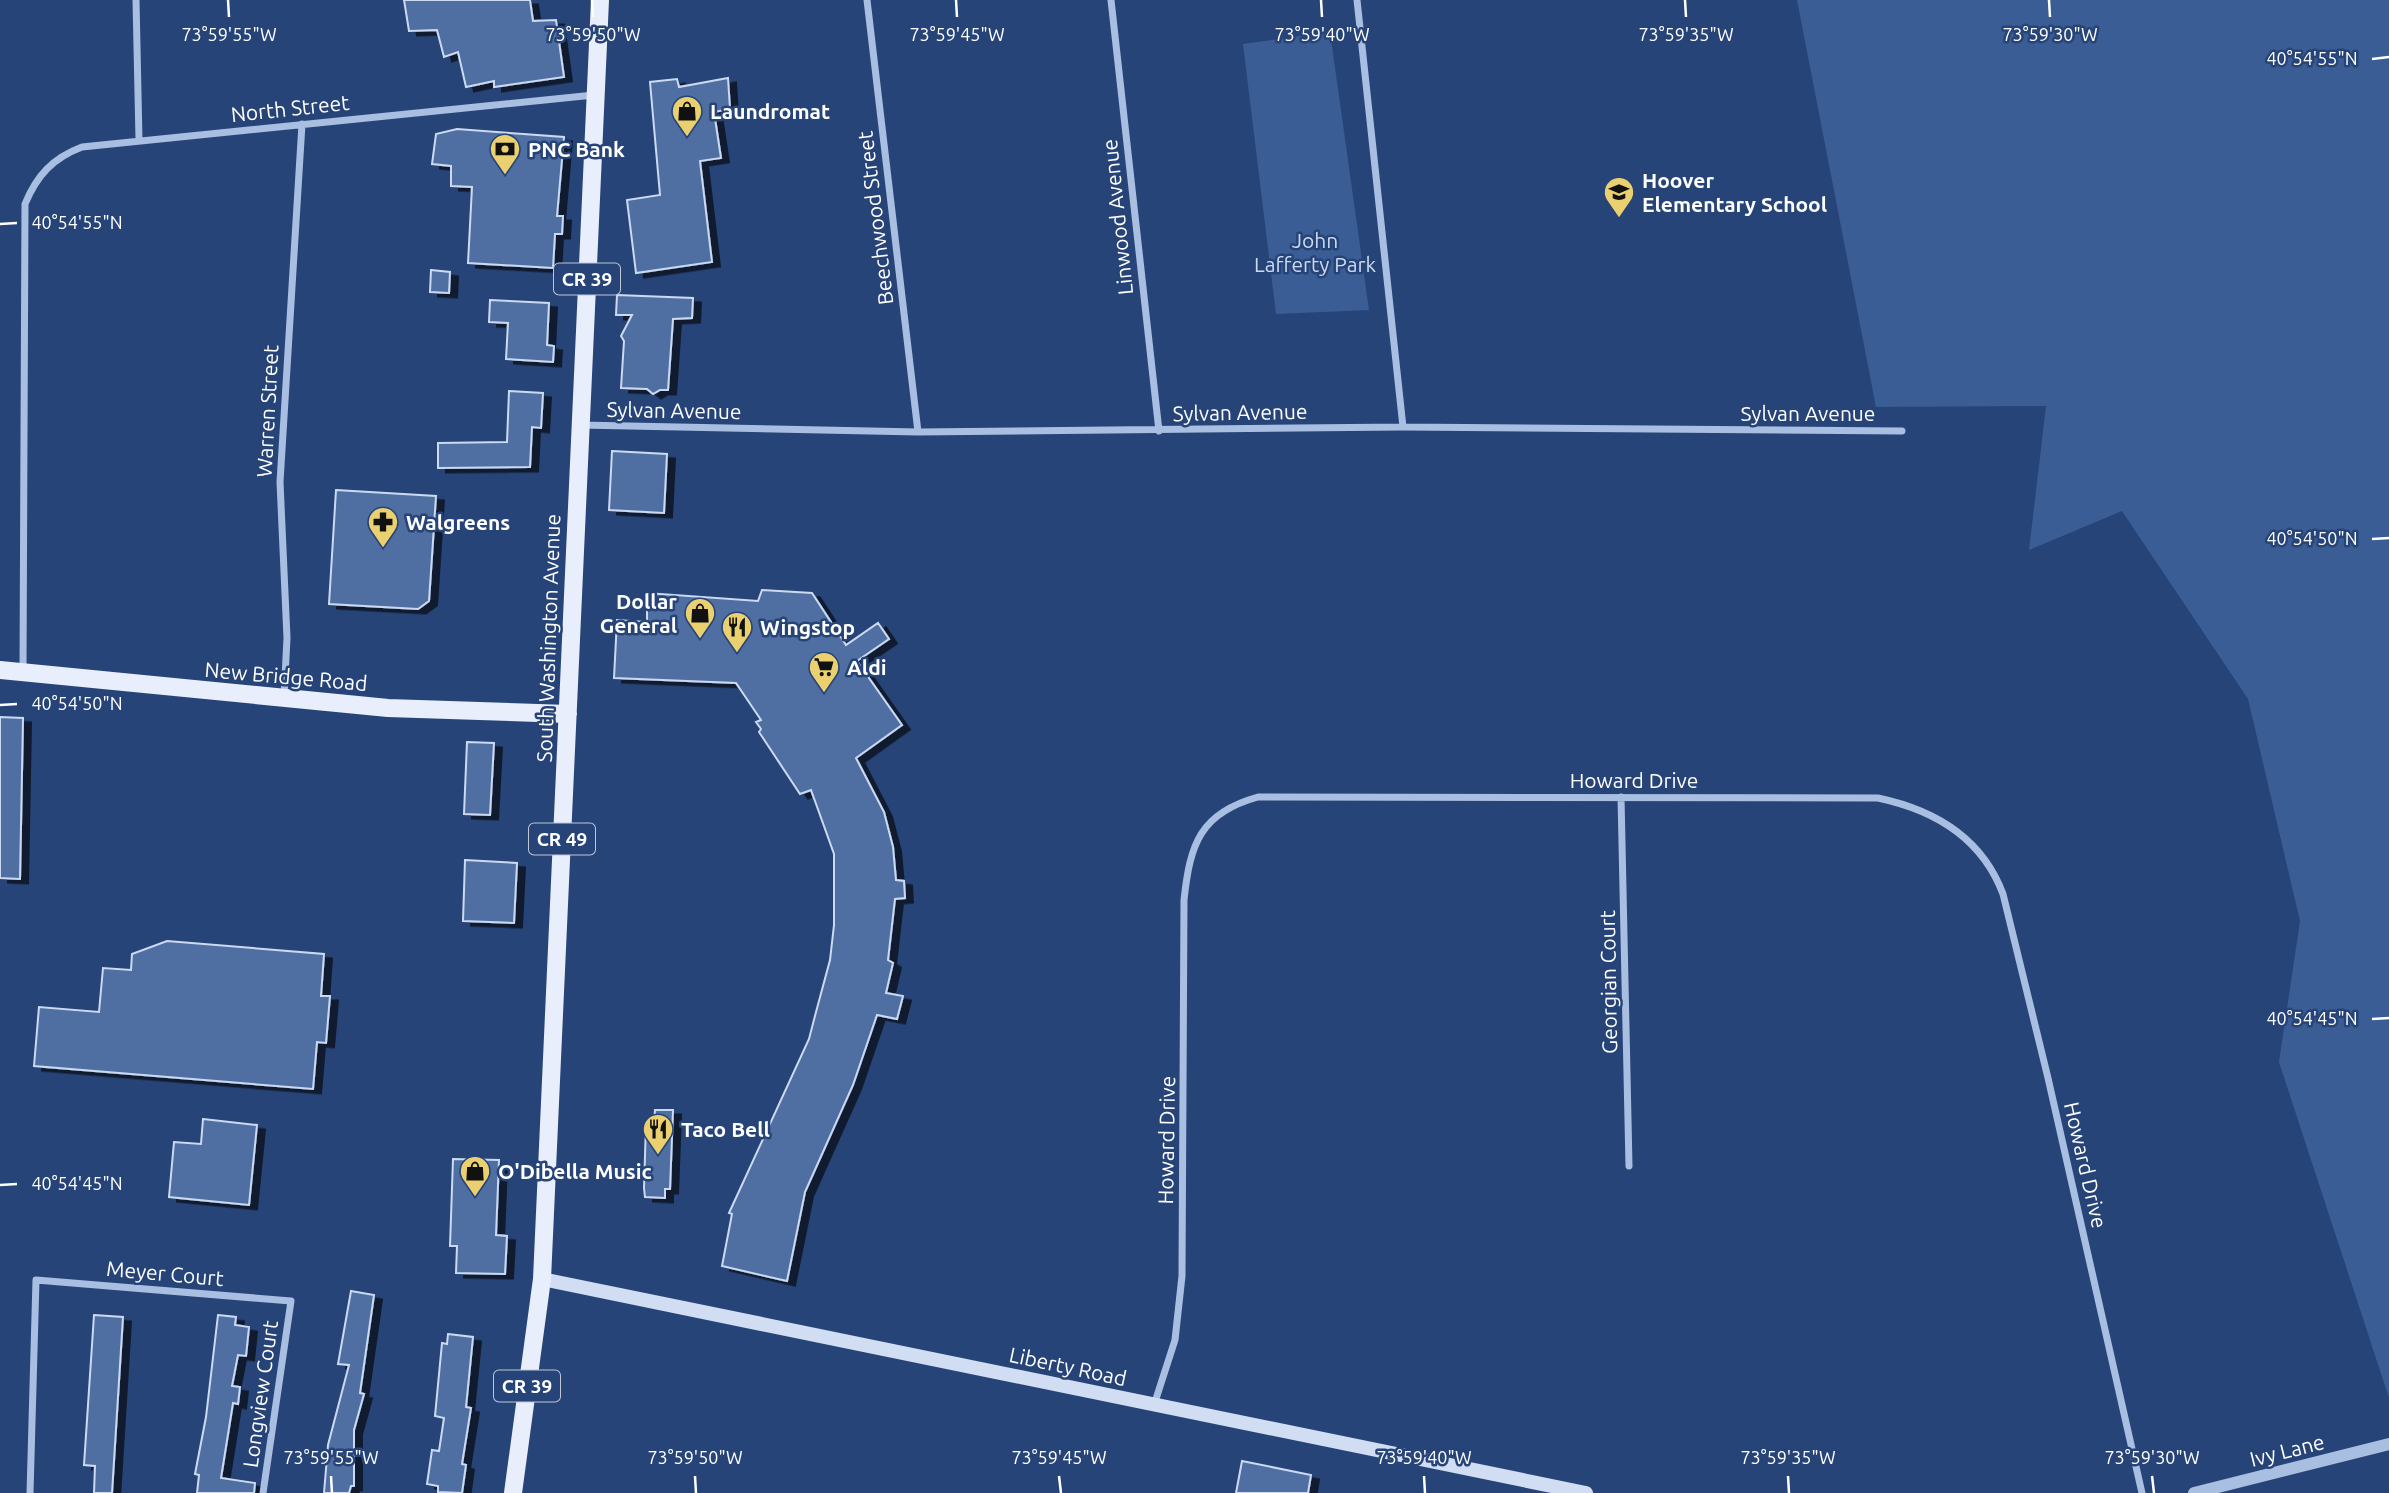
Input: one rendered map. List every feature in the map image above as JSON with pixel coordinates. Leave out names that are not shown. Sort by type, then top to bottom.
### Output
[{"type":"main road","name":"South Washington Avenue","points":[[542,1279],[579,425],[598,95],[600,0]]},
{"type":"main road","name":"New Bridge Road","points":[[0,670],[387,708],[568,714]]},
{"type":"main road","name":"Liberty Road","points":[[542,1279],[1586,1493]]},
{"type":"main road","name":"CR 39","points":[[513,1493],[542,1279]]},
{"type":"street","points":[[136,0],[139,140]]},
{"type":"street","name":"Beechwood Street","points":[[867,0],[918,432]]},
{"type":"street","name":"Linwood Avenue","points":[[1111,0],[1158,431]]},
{"type":"street","points":[[1357,0],[1403,428]]},
{"type":"street","name":"North Street","points":[[23,672],[24,217],[25,204],[32,185],[46,168],[63,154],[82,147],[598,95]]},
{"type":"street","name":"Warren Street","points":[[284,699],[287,638],[280,482],[302,124]]},
{"type":"street","name":"Sylvan Avenue","points":[[579,425],[918,432],[1403,428],[1902,431]]},
{"type":"street","name":"Howard Drive","points":[[1154,1405],[1175,1340],[1182,1276],[1185,900],[1188,865],[1197,839],[1215,815],[1239,802],[1258,797],[1878,798],[1908,804],[1956,829],[1995,872],[2003,894],[2045,1064],[2142,1493]]},
{"type":"street","name":"Georgian Court","points":[[1621,797],[1629,1166]]},
{"type":"street","name":"Meyer Court","points":[[30,1493],[36,1280],[291,1301]]},
{"type":"street","name":"Longview Court","points":[[263,1493],[291,1301]]},
{"type":"street","name":"Ivy Lane","points":[[2194,1493],[2389,1444]]},
{"type":"green space","points":[[1797,0],[2389,0],[2389,1398],[2279,1062],[2300,921],[2248,699],[2122,511],[2029,550],[2046,406],[1876,407]]},
{"type":"green space","name":"John Lafferty Park","points":[[1330,32],[1369,310],[1276,314],[1243,44]]},
{"type":"building","points":[[404,0],[530,0],[533,21],[556,20],[564,77],[494,87],[494,81],[466,87],[458,52],[444,57],[437,30],[409,31]]},
{"type":"building","points":[[728,78],[730,109],[714,112],[721,158],[700,161],[712,262],[636,273],[627,200],[660,195],[650,82],[677,79],[679,87]]},
{"type":"building","points":[[457,129],[564,137],[557,216],[563,216],[562,234],[555,234],[553,268],[468,263],[472,187],[451,186],[451,166],[432,164],[436,134]]},
{"type":"building","points":[[431,270],[450,272],[449,293],[430,292]]},
{"type":"building","points":[[617,295],[693,298],[692,318],[673,319],[668,390],[653,394],[647,389],[621,388],[624,341],[621,336],[632,315],[616,315]]},
{"type":"building","points":[[490,300],[549,303],[547,345],[554,346],[553,362],[506,359],[508,323],[489,322]]},
{"type":"building","points":[[509,391],[543,393],[541,428],[532,427],[530,467],[438,468],[438,443],[507,442]]},
{"type":"building","points":[[612,451],[667,454],[664,513],[609,510]]},
{"type":"building","name":"Walgreens","points":[[336,490],[436,496],[429,601],[418,609],[329,604]]},
{"type":"building","points":[[762,590],[812,593],[846,645],[878,623],[889,639],[857,661],[902,725],[856,758],[884,812],[893,847],[896,880],[904,881],[905,898],[895,899],[888,960],[893,963],[886,993],[903,996],[897,1019],[877,1015],[853,1085],[805,1192],[787,1281],[722,1266],[732,1214],[729,1213],[809,1039],[830,960],[834,925],[834,854],[811,790],[800,794],[759,732],[761,729],[756,722],[761,720],[736,683],[614,678],[617,620],[647,622],[647,593],[758,601]]},
{"type":"building","points":[[0,717],[23,718],[20,879],[0,878]]},
{"type":"building","points":[[467,742],[494,743],[490,815],[464,814]]},
{"type":"building","points":[[465,860],[517,863],[514,923],[463,921]]},
{"type":"building","points":[[167,941],[324,954],[321,996],[330,996],[326,1043],[317,1042],[313,1089],[34,1066],[39,1007],[99,1012],[103,968],[131,970],[132,954]]},
{"type":"building","name":"Taco Bell","points":[[655,1110],[673,1110],[670,1189],[665,1189],[665,1198],[645,1197],[646,1123],[654,1123]]},
{"type":"building","points":[[203,1119],[257,1125],[249,1205],[169,1197],[174,1142],[201,1144]]},
{"type":"building","name":"O'Dibella Music","points":[[453,1159],[499,1160],[496,1235],[507,1236],[505,1274],[456,1273],[457,1246],[450,1246]]},
{"type":"building","points":[[351,1291],[374,1295],[360,1393],[364,1394],[354,1430],[354,1486],[351,1486],[349,1493],[324,1493],[328,1445],[349,1365],[338,1364]]},
{"type":"building","points":[[94,1315],[123,1317],[112,1493],[94,1493],[95,1466],[84,1465]]},
{"type":"building","points":[[218,1315],[236,1317],[235,1325],[249,1327],[246,1356],[238,1355],[232,1386],[240,1387],[238,1404],[233,1403],[221,1478],[255,1483],[254,1493],[197,1493],[199,1475],[195,1474],[206,1417]]},
{"type":"building","points":[[448,1334],[473,1337],[466,1407],[471,1408],[462,1464],[466,1465],[462,1493],[438,1492],[438,1486],[427,1484],[432,1450],[439,1451],[444,1418],[435,1416],[442,1343],[447,1344]]},
{"type":"building","points":[[1242,1461],[1311,1475],[1308,1493],[1236,1493]]},
{"type":"place","name":"Laundromat","points":[[687,138]]},
{"type":"place","name":"PNC Bank","points":[[505,176]]},
{"type":"place","name":"Hoover Elementary School","points":[[1619,219]]},
{"type":"place","name":"Walgreens","points":[[383,549]]},
{"type":"place","name":"Dollar General","points":[[700,640]]},
{"type":"place","name":"Wingstop","points":[[737,654]]},
{"type":"place","name":"Aldi","points":[[824,694]]},
{"type":"place","name":"Taco Bell","points":[[658,1156]]},
{"type":"place","name":"O'Dibella Music","points":[[475,1198]]}]
